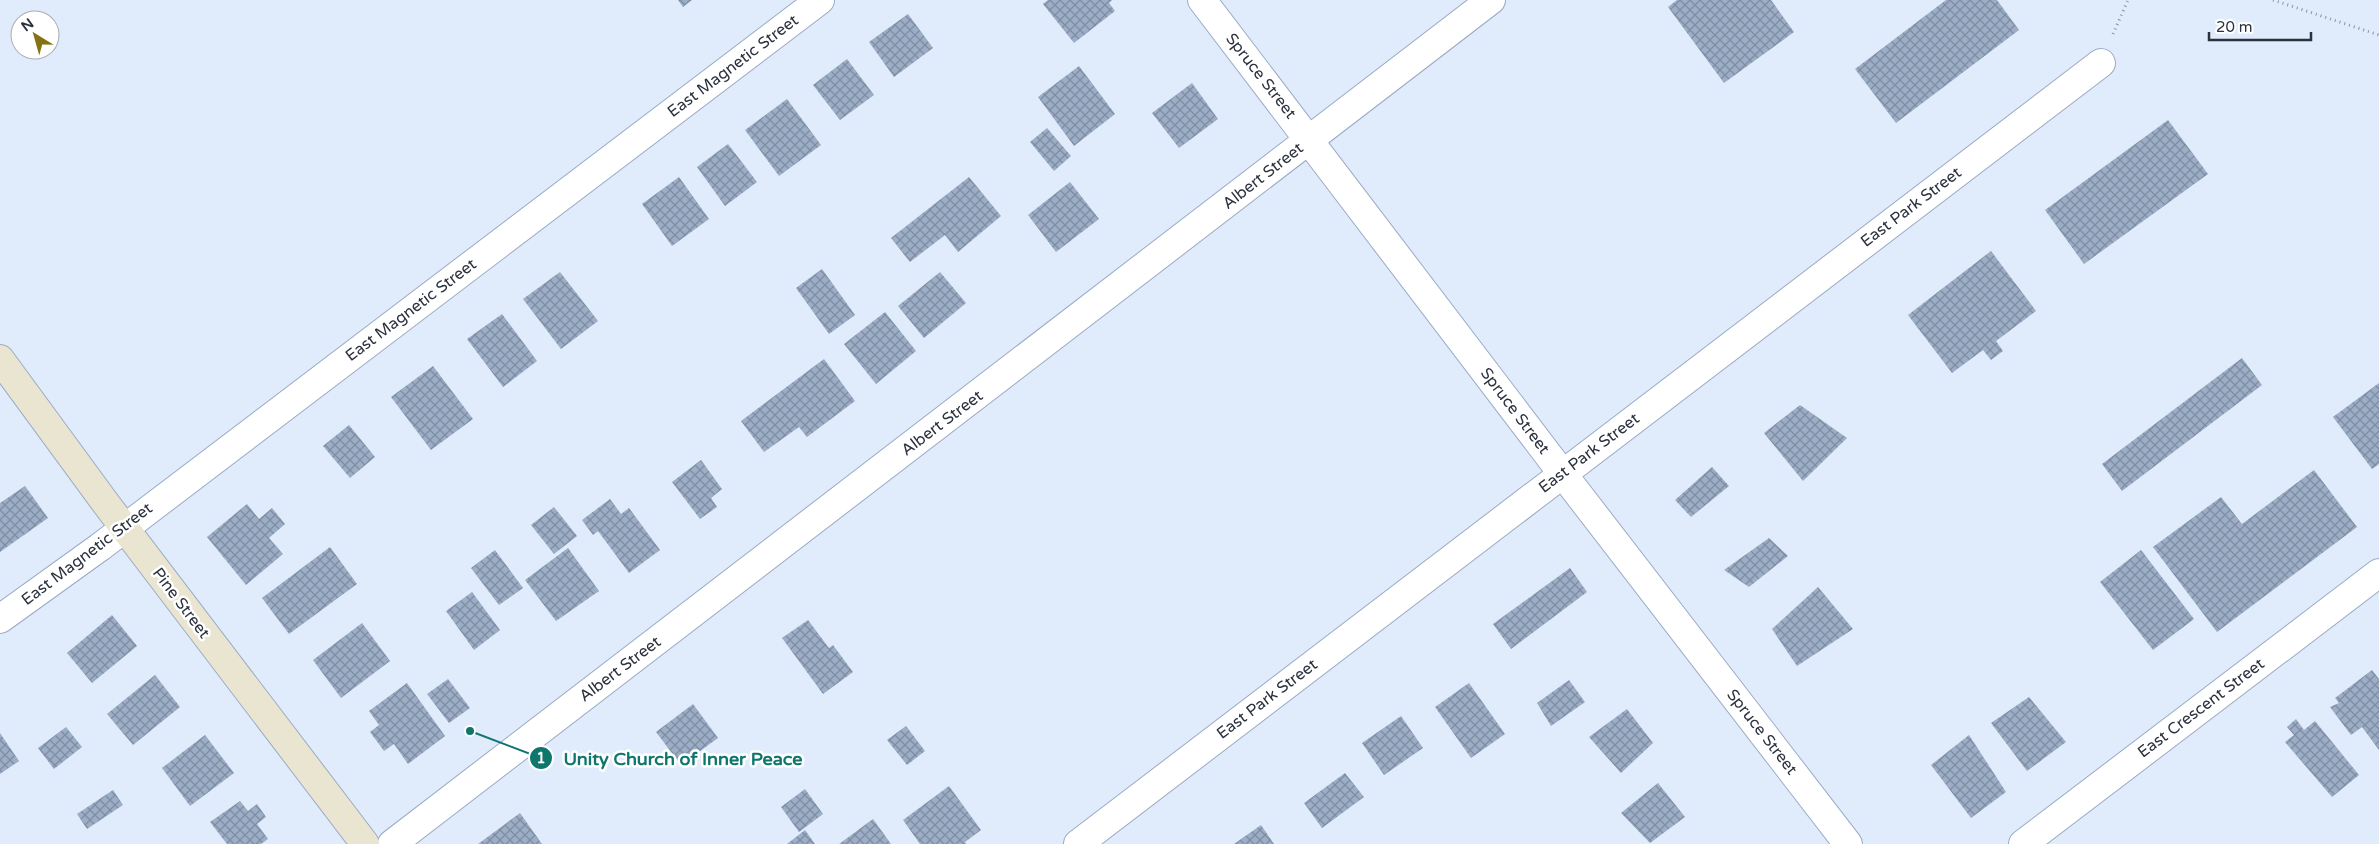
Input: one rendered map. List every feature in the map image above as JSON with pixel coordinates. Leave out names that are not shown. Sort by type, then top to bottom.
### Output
[{"type":"street","name":"East Magnetic Street","points":[[0,619],[124,528],[820,0]]},
{"type":"street","name":"Spruce Street","points":[[1202,0],[1562,473],[1848,844]]},
{"type":"street","name":"Albert Street","points":[[392,844],[1490,0]]},
{"type":"street","name":"East Park Street","points":[[1078,844],[2101,63]]},
{"type":"street","name":"Pine Street","points":[[0,359],[124,528],[365,844]]},
{"type":"street","name":"East Crescent Street","points":[[2022,844],[2379,573]]},
{"type":"path","points":[[2101,63],[2128,0]]},
{"type":"path","points":[[2273,0],[2379,35]]},
{"type":"building","points":[[678,0],[692,0],[683,7]]},
{"type":"building","points":[[1048,0],[1112,0],[1109,3],[1115,11],[1074,43],[1043,4]]},
{"type":"building","points":[[1677,0],[1771,0],[1794,32],[1724,83],[1668,7]]},
{"type":"building","points":[[1946,0],[1997,0],[2019,30],[1896,123],[1855,69]]},
{"type":"building","points":[[908,14],[933,48],[894,77],[869,42]]},
{"type":"building","points":[[847,59],[874,95],[840,120],[813,85]]},
{"type":"building","points":[[1079,66],[1115,114],[1074,146],[1038,97]]},
{"type":"building","points":[[1192,83],[1218,119],[1179,148],[1152,113]]},
{"type":"building","points":[[787,99],[821,145],[779,176],[745,130]]},
{"type":"building","points":[[2168,120],[2208,174],[2084,264],[2045,210]]},
{"type":"building","points":[[1047,128],[1071,156],[1054,171],[1030,142]]},
{"type":"building","points":[[728,144],[757,182],[725,206],[697,167]]},
{"type":"building","points":[[679,177],[709,219],[672,246],[642,204]]},
{"type":"building","points":[[969,177],[1001,216],[958,252],[945,235],[910,262],[891,238]]},
{"type":"building","points":[[1070,182],[1099,219],[1056,252],[1028,215]]},
{"type":"building","points":[[1991,251],[2036,311],[1996,341],[2003,351],[1991,360],[1983,350],[1952,373],[1908,315]]},
{"type":"building","points":[[822,269],[855,315],[829,334],[796,288]]},
{"type":"building","points":[[560,272],[598,321],[561,349],[523,299]]},
{"type":"building","points":[[940,272],[966,303],[924,338],[898,306]]},
{"type":"building","points":[[885,312],[916,351],[876,384],[844,344]]},
{"type":"building","points":[[502,314],[537,361],[503,387],[467,339]]},
{"type":"building","points":[[2242,358],[2262,385],[2122,491],[2102,464]]},
{"type":"building","points":[[824,359],[855,401],[807,437],[799,427],[764,452],[741,421]]},
{"type":"building","points":[[433,366],[473,419],[431,450],[391,397]]},
{"type":"building","points":[[2379,383],[2379,464],[2372,469],[2333,417]]},
{"type":"building","points":[[1800,405],[1847,438],[1803,481],[1764,433]]},
{"type":"building","points":[[349,425],[375,457],[350,478],[323,446]]},
{"type":"building","points":[[701,460],[722,489],[711,498],[717,507],[700,519],[672,482]]},
{"type":"building","points":[[1712,467],[1729,486],[1691,517],[1675,500]]},
{"type":"building","points":[[2314,470],[2357,527],[2217,632],[2153,547],[2221,497],[2242,524]]},
{"type":"building","points":[[25,486],[48,518],[0,552],[0,503]]},
{"type":"building","points":[[610,499],[621,514],[629,508],[660,550],[629,573],[598,531],[593,535],[582,520]]},
{"type":"building","points":[[247,504],[259,519],[272,508],[285,524],[269,538],[283,554],[246,585],[207,537]]},
{"type":"building","points":[[554,507],[577,536],[554,554],[531,525]]},
{"type":"building","points":[[1769,538],[1788,556],[1749,587],[1724,570]]},
{"type":"building","points":[[330,547],[357,584],[289,634],[262,598]]},
{"type":"building","points":[[568,548],[599,591],[556,621],[525,580]]},
{"type":"building","points":[[495,550],[523,588],[499,605],[471,568]]},
{"type":"building","points":[[2141,550],[2194,619],[2153,650],[2100,582]]},
{"type":"building","points":[[1570,568],[1587,592],[1511,649],[1493,624]]},
{"type":"building","points":[[1818,587],[1853,629],[1797,666],[1772,629]]},
{"type":"building","points":[[472,592],[500,630],[474,650],[446,611]]},
{"type":"building","points":[[112,615],[137,646],[92,683],[67,653]]},
{"type":"building","points":[[808,620],[829,648],[833,645],[853,672],[823,694],[782,638]]},
{"type":"building","points":[[362,623],[390,661],[341,698],[313,660]]},
{"type":"building","points":[[2372,670],[2379,679],[2379,750],[2362,727],[2351,735],[2330,707],[2339,703],[2335,698]]},
{"type":"building","points":[[155,675],[180,707],[133,745],[107,714]]},
{"type":"building","points":[[448,679],[470,708],[449,723],[427,694]]},
{"type":"building","points":[[1569,680],[1585,702],[1551,726],[1537,703]]},
{"type":"building","points":[[407,683],[445,736],[408,764],[394,744],[384,751],[370,732],[379,725],[369,711]]},
{"type":"building","points":[[1469,683],[1505,734],[1471,758],[1435,707]]},
{"type":"building","points":[[2029,697],[2066,742],[2027,771],[1991,723]]},
{"type":"building","points":[[693,704],[718,738],[681,765],[656,732]]},
{"type":"building","points":[[1627,709],[1653,743],[1621,773],[1589,737]]},
{"type":"building","points":[[1401,716],[1423,748],[1384,775],[1362,743]]},
{"type":"building","points":[[2296,719],[2304,730],[2315,721],[2359,775],[2332,797],[2285,742],[2294,735],[2287,727]]},
{"type":"building","points":[[906,726],[925,751],[907,765],[887,740]]},
{"type":"building","points":[[66,727],[82,747],[54,769],[38,748]]},
{"type":"building","points":[[0,733],[19,761],[0,774]]},
{"type":"building","points":[[205,735],[234,773],[190,806],[162,768]]},
{"type":"building","points":[[1969,735],[2006,792],[1971,818],[1931,765]]},
{"type":"building","points":[[1345,773],[1364,797],[1322,828],[1304,803]]},
{"type":"building","points":[[1658,783],[1685,817],[1650,843],[1621,813]]},
{"type":"building","points":[[949,786],[981,830],[965,842],[966,844],[920,844],[903,820]]},
{"type":"building","points":[[805,789],[823,814],[799,832],[781,807]]},
{"type":"building","points":[[113,790],[123,805],[87,829],[77,814]]},
{"type":"building","points":[[240,801],[248,811],[257,804],[266,817],[257,824],[268,839],[261,844],[227,844],[210,822]]},
{"type":"building","points":[[520,813],[542,844],[478,844]]},
{"type":"building","points":[[873,819],[891,844],[839,844]]},
{"type":"building","points":[[1261,825],[1274,844],[1234,844]]},
{"type":"building","points":[[805,830],[815,844],[787,844]]},
{"type":"place","name":"Unity Church of Inner Peace","points":[[470,731]]}]
